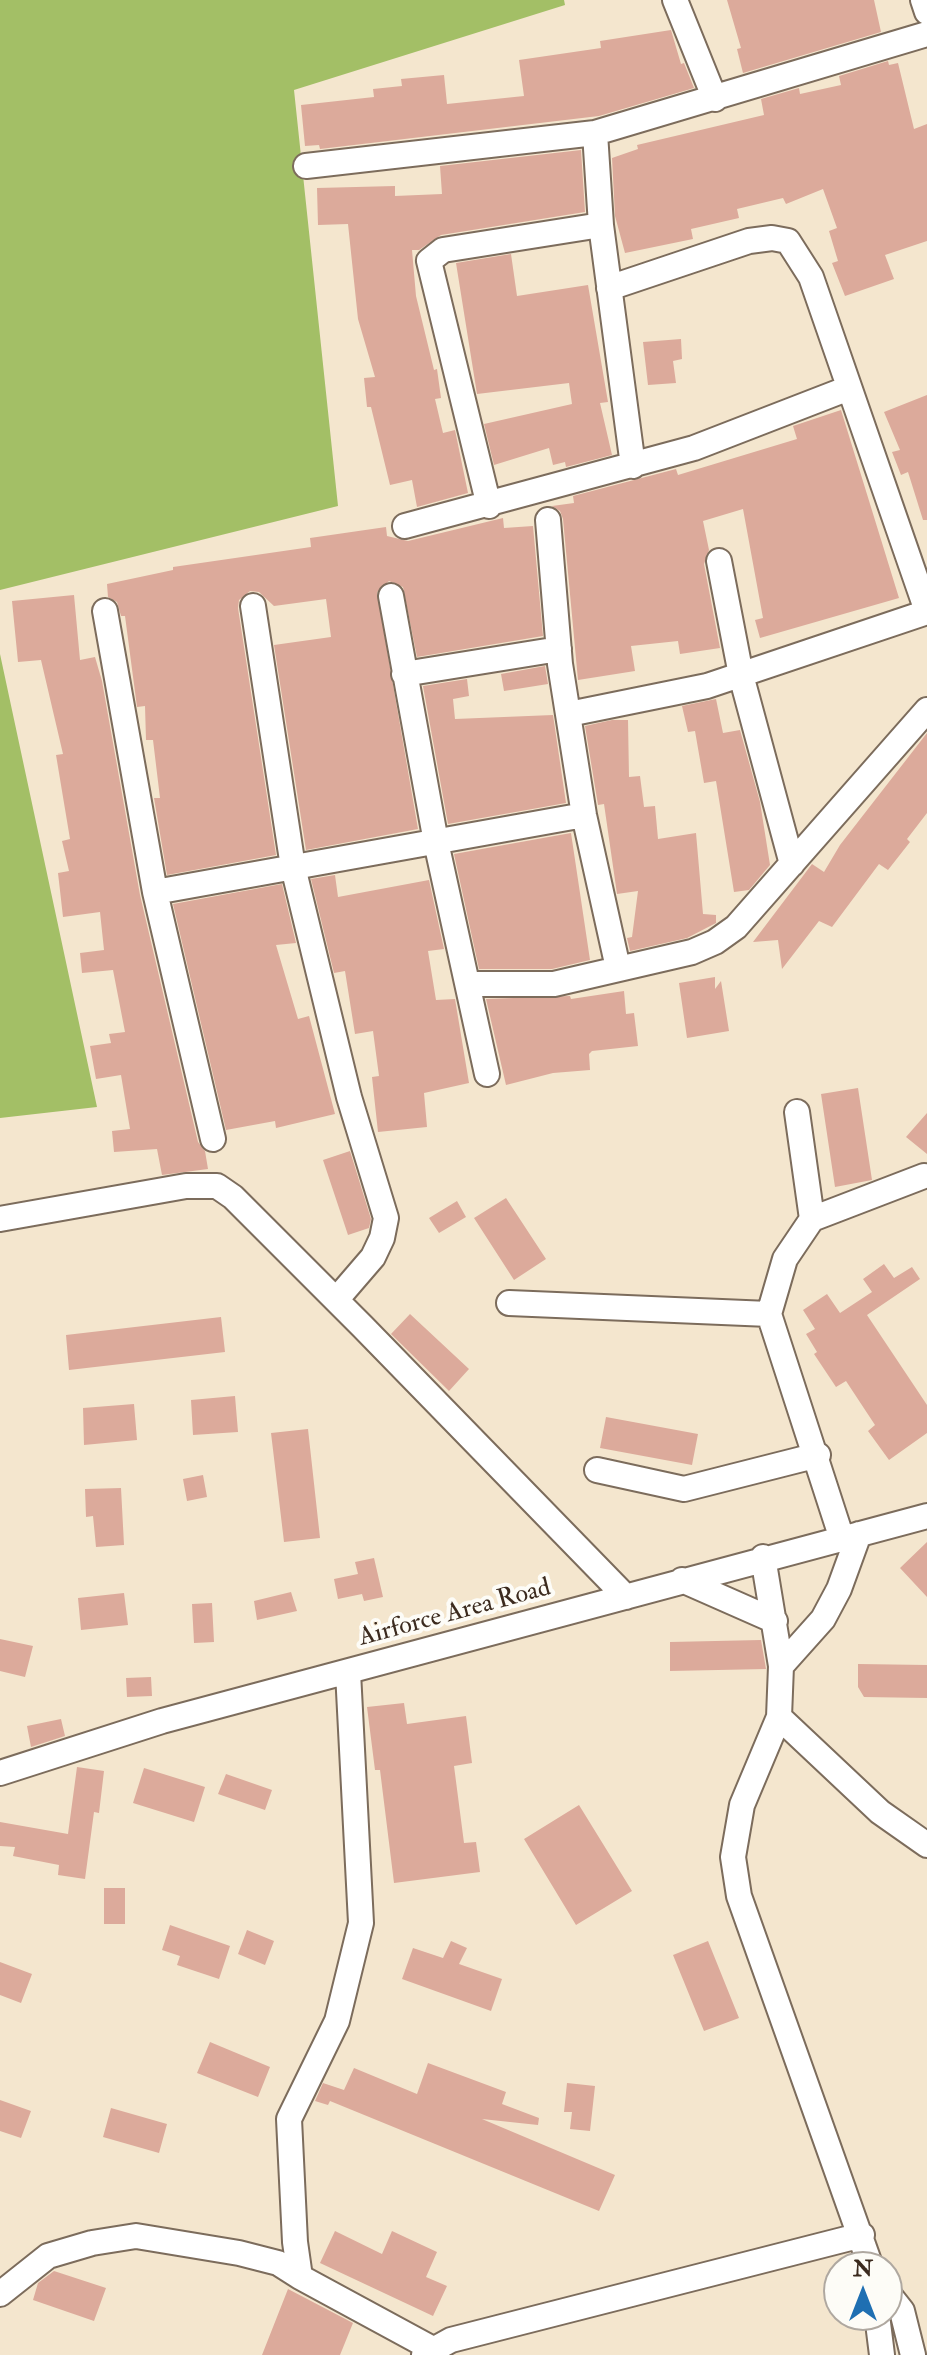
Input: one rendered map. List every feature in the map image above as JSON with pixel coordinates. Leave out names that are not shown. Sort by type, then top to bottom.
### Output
[{"type":"street","points":[[675,0],[715,99]]},
{"type":"street","points":[[923,0],[927,12]]},
{"type":"street","points":[[306,166],[595,133],[927,34]]},
{"type":"street","points":[[595,133],[601,225],[633,466]]},
{"type":"street","points":[[489,506],[429,261],[443,250],[601,225]]},
{"type":"street","points":[[569,714],[707,686],[927,611],[811,277],[788,241],[772,238],[749,241],[609,288]]},
{"type":"street","points":[[405,526],[489,506],[694,448],[849,388]]},
{"type":"street","points":[[548,520],[559,649],[584,815],[618,968]]},
{"type":"street","points":[[719,561],[741,675],[792,864]]},
{"type":"street","points":[[391,596],[436,842],[487,1074]]},
{"type":"street","points":[[253,606],[293,867],[349,1097],[386,1218],[382,1238],[373,1257],[336,1300]]},
{"type":"street","points":[[105,611],[155,892],[213,1139]]},
{"type":"street","points":[[404,674],[559,649]]},
{"type":"street","points":[[468,984],[554,984],[692,952],[715,942],[736,927],[927,710]]},
{"type":"street","points":[[155,892],[584,815]]},
{"type":"street","points":[[797,1112],[812,1219]]},
{"type":"street","points":[[781,1666],[823,1619],[839,1589],[851,1536],[818,1455],[769,1314],[785,1259],[812,1219],[924,1176]]},
{"type":"street","points":[[0,1219],[186,1186],[217,1186],[233,1197],[336,1300],[626,1597]]},
{"type":"street","points":[[509,1303],[769,1314]]},
{"type":"street","points":[[597,1470],[684,1489],[818,1455]]},
{"type":"street","name":"Airforce Area Road","points":[[0,1773],[162,1721],[626,1597],[763,1557],[927,1516]]},
{"type":"street","points":[[763,1557],[781,1666],[779,1717],[735,1831],[733,1857],[739,1896],[866,2251]]},
{"type":"street","points":[[682,1580],[775,1621]]},
{"type":"street","points":[[300,2277],[290,2193],[289,2119],[337,2021],[361,1923],[348,1672]]},
{"type":"street","points":[[779,1717],[880,1812],[927,1845]]},
{"type":"street","points":[[0,2294],[48,2256],[92,2243],[136,2236],[239,2253],[278,2263],[428,2352],[451,2340],[862,2235]]},
{"type":"street","points":[[903,2315],[913,2355]]},
{"type":"street","points":[[879,2331],[882,2355]]},
{"type":"green space","points":[[0,0],[564,0],[565,5],[294,90],[338,506],[0,590]]},
{"type":"green space","points":[[0,654],[97,1107],[0,1118]]},
{"type":"building","points":[[727,0],[874,0],[881,32],[743,73],[737,49],[741,48]]},
{"type":"building","points":[[671,30],[681,64],[684,63],[694,88],[599,116],[320,149],[319,145],[305,146],[301,105],[374,97],[373,89],[402,86],[401,79],[444,75],[447,104],[524,96],[519,60],[601,48],[600,41]]},
{"type":"building","points":[[888,61],[889,65],[898,63],[914,129],[927,124],[927,241],[885,255],[894,279],[845,296],[832,263],[838,261],[829,231],[837,228],[823,189],[786,204],[783,198],[737,209],[739,218],[691,229],[693,239],[625,253],[615,216],[612,158],[638,149],[637,145],[764,115],[761,99],[799,88],[800,94],[841,85],[839,76]]},
{"type":"building","points":[[581,150],[585,212],[441,235],[419,250],[412,250],[416,296],[434,370],[437,369],[441,398],[435,399],[443,433],[455,430],[468,493],[417,507],[412,480],[390,485],[371,407],[367,407],[364,378],[375,377],[358,319],[348,224],[318,225],[317,188],[395,186],[395,196],[442,194],[440,166]]},
{"type":"building","points":[[511,254],[517,296],[588,285],[608,402],[600,403],[612,455],[566,467],[565,462],[553,465],[549,448],[494,465],[484,424],[572,404],[569,383],[477,394],[456,263]]},
{"type":"building","points":[[681,339],[682,359],[673,361],[676,383],[648,385],[643,342]]},
{"type":"building","points":[[927,395],[927,520],[923,520],[908,472],[901,475],[892,452],[900,450],[884,412]]},
{"type":"building","points":[[841,410],[899,598],[760,638],[755,620],[763,618],[743,509],[703,521],[709,550],[704,564],[720,648],[680,654],[678,641],[631,646],[635,671],[578,680],[563,519],[560,511],[552,506],[574,503],[573,496],[676,469],[678,475],[797,439],[793,426]]},
{"type":"building","points":[[503,518],[504,528],[533,526],[543,636],[417,657],[403,587],[389,581],[377,592],[418,829],[306,850],[274,645],[331,637],[326,599],[274,606],[259,592],[250,591],[239,600],[238,608],[276,855],[167,875],[154,798],[160,798],[153,740],[146,740],[145,706],[137,707],[125,616],[121,616],[117,602],[108,597],[107,584],[173,570],[173,567],[311,547],[310,538],[386,527],[387,536],[408,541]]},
{"type":"building","points":[[74,595],[80,660],[95,657],[102,681],[140,895],[198,1142],[205,1151],[208,1169],[162,1175],[157,1149],[114,1152],[112,1131],[130,1129],[121,1075],[96,1079],[90,1046],[111,1043],[109,1034],[125,1032],[113,970],[82,973],[80,953],[104,950],[100,912],[63,917],[58,873],[69,871],[62,841],[70,839],[56,755],[63,754],[41,660],[18,662],[12,601]]},
{"type":"building","points":[[545,666],[548,684],[504,691],[501,674]]},
{"type":"building","points":[[467,679],[469,696],[453,699],[455,719],[553,715],[566,803],[448,824],[423,686]]},
{"type":"building","points":[[716,699],[723,733],[740,730],[760,802],[770,865],[749,890],[734,892],[716,781],[704,783],[695,731],[688,732],[682,706]]},
{"type":"building","points":[[628,720],[629,777],[640,776],[644,807],[655,806],[658,839],[696,833],[703,914],[716,915],[716,923],[687,938],[630,951],[627,938],[632,937],[638,891],[617,894],[604,804],[598,805],[585,726]]},
{"type":"building","points":[[927,733],[927,813],[907,839],[910,842],[888,870],[879,864],[832,927],[819,921],[782,969],[778,940],[753,942],[812,864],[824,872],[840,845]]},
{"type":"building","points":[[571,833],[590,960],[552,969],[479,969],[454,854]]},
{"type":"building","points":[[335,875],[338,897],[429,880],[444,949],[428,951],[436,1000],[455,999],[469,1083],[424,1093],[427,1127],[378,1132],[372,1077],[379,1076],[373,1031],[355,1034],[345,971],[334,973],[311,879]]},
{"type":"building","points":[[282,884],[296,943],[276,945],[298,1019],[309,1016],[335,1114],[276,1128],[275,1121],[226,1130],[173,904]]},
{"type":"building","points":[[715,977],[715,989],[721,981],[729,1031],[687,1038],[679,983]]},
{"type":"building","points":[[624,991],[626,1014],[634,1013],[638,1046],[592,1051],[589,1054],[590,1070],[553,1073],[506,1085],[486,999],[570,996],[571,999]]},
{"type":"building","points":[[858,1088],[872,1180],[835,1187],[821,1094]]},
{"type":"building","points":[[927,1113],[927,1154],[906,1137]]},
{"type":"building","points":[[350,1151],[371,1219],[369,1228],[348,1235],[323,1160]]},
{"type":"building","points":[[506,1198],[546,1259],[514,1280],[474,1218]]},
{"type":"building","points":[[457,1201],[466,1217],[439,1233],[429,1218]]},
{"type":"building","points":[[884,1264],[894,1278],[912,1267],[920,1279],[867,1315],[927,1405],[927,1433],[889,1460],[868,1431],[875,1425],[846,1381],[836,1387],[814,1354],[817,1352],[806,1334],[815,1329],[803,1310],[827,1294],[840,1313],[872,1292],[863,1279]]},
{"type":"building","points":[[410,1314],[469,1369],[449,1391],[391,1334]]},
{"type":"building","points":[[221,1317],[225,1352],[69,1370],[66,1335]]},
{"type":"building","points":[[235,1396],[238,1432],[193,1435],[191,1400]]},
{"type":"building","points":[[134,1404],[137,1440],[84,1445],[83,1408]]},
{"type":"building","points":[[606,1417],[698,1434],[692,1465],[600,1448]]},
{"type":"building","points":[[308,1429],[320,1538],[284,1542],[271,1433]]},
{"type":"building","points":[[203,1475],[207,1497],[187,1501],[183,1479]]},
{"type":"building","points":[[121,1488],[124,1545],[96,1547],[93,1516],[86,1517],[85,1489]]},
{"type":"building","points":[[927,1542],[927,1597],[900,1568]]},
{"type":"building","points":[[374,1558],[383,1597],[364,1601],[362,1594],[338,1599],[334,1579],[358,1574],[355,1562]]},
{"type":"building","points":[[291,1592],[297,1611],[257,1620],[254,1601]]},
{"type":"building","points":[[124,1593],[128,1625],[81,1630],[78,1598]]},
{"type":"building","points":[[212,1603],[214,1642],[194,1643],[192,1604]]},
{"type":"building","points":[[0,1639],[33,1646],[25,1677],[0,1671]]},
{"type":"building","points":[[761,1640],[766,1669],[670,1671],[670,1642]]},
{"type":"building","points":[[858,1664],[927,1665],[927,1698],[864,1697],[858,1687]]},
{"type":"building","points":[[151,1677],[152,1696],[127,1697],[126,1678]]},
{"type":"building","points":[[404,1703],[407,1724],[466,1716],[472,1763],[454,1766],[464,1843],[476,1842],[480,1872],[394,1883],[380,1770],[375,1770],[367,1707]]},
{"type":"building","points":[[61,1719],[65,1736],[31,1747],[27,1726]]},
{"type":"building","points":[[77,1767],[104,1771],[99,1813],[94,1812],[85,1879],[58,1875],[59,1865],[13,1856],[15,1847],[0,1846],[0,1822],[68,1834]]},
{"type":"building","points":[[144,1768],[205,1787],[194,1822],[133,1803]]},
{"type":"building","points":[[226,1774],[272,1790],[265,1810],[218,1794]]},
{"type":"building","points":[[579,1805],[632,1891],[576,1925],[524,1839]]},
{"type":"building","points":[[104,1888],[125,1888],[125,1924],[104,1924]]},
{"type":"building","points":[[170,1925],[230,1946],[219,1979],[177,1965],[180,1956],[162,1950]]},
{"type":"building","points":[[247,1930],[274,1941],[265,1965],[238,1954]]},
{"type":"building","points":[[451,1941],[467,1948],[459,1964],[502,1979],[491,2011],[402,1979],[413,1948],[443,1958]]},
{"type":"building","points":[[708,1941],[739,2018],[704,2031],[673,1955]]},
{"type":"building","points":[[0,1962],[32,1974],[21,2003],[0,1995]]},
{"type":"building","points":[[210,2042],[270,2067],[258,2097],[197,2073]]},
{"type":"building","points":[[428,2063],[506,2092],[502,2104],[539,2118],[538,2125],[482,2119],[615,2175],[599,2211],[330,2101],[328,2105],[315,2101],[323,2083],[344,2090],[354,2068],[417,2094]]},
{"type":"building","points":[[567,2083],[595,2086],[590,2131],[570,2129],[572,2112],[564,2112]]},
{"type":"building","points":[[0,2100],[31,2111],[21,2138],[0,2131]]},
{"type":"building","points":[[111,2108],[167,2124],[159,2153],[103,2137]]},
{"type":"building","points":[[335,2231],[382,2254],[392,2231],[437,2252],[426,2277],[447,2286],[433,2316],[320,2263]]},
{"type":"building","points":[[54,2271],[106,2288],[94,2321],[33,2300],[38,2283]]},
{"type":"building","points":[[288,2289],[353,2323],[340,2355],[262,2355]]}]
